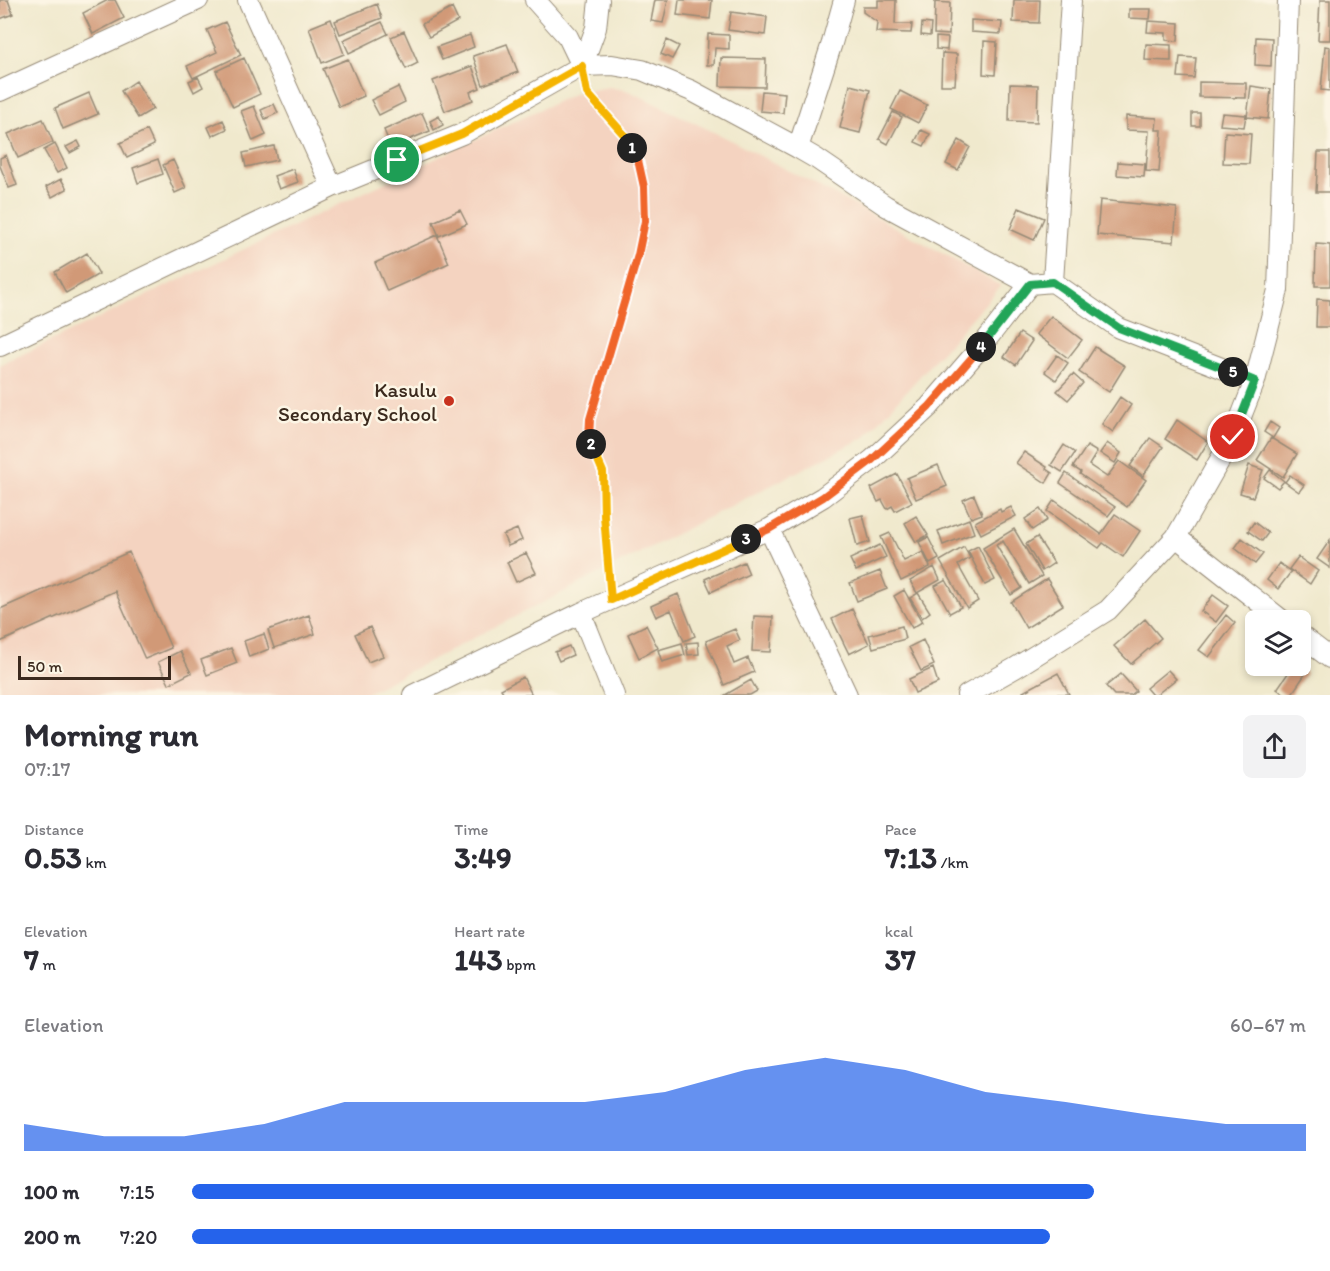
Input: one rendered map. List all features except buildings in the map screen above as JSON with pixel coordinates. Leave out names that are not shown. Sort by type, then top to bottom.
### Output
[{"type":"street","points":[[0,91],[198,0]]},
{"type":"street","points":[[248,0],[332,187]]},
{"type":"street","points":[[535,0],[568,37],[582,66]]},
{"type":"street","points":[[582,66],[596,28],[599,0]]},
{"type":"street","points":[[798,148],[844,0]]},
{"type":"street","points":[[1053,282],[1071,0]]},
{"type":"street","points":[[967,695],[1108,610],[1176,537],[1233,437],[1255,381],[1278,290],[1288,0]]},
{"type":"street","points":[[0,346],[332,187],[462,134],[582,66],[612,65],[642,70],[692,91],[817,159],[886,206],[1030,284],[1053,282],[1119,328],[1255,381]]},
{"type":"street","points":[[413,695],[581,613],[769,529],[831,491],[872,460],[929,407],[980,348],[1030,284]]},
{"type":"street","points":[[769,529],[847,695]]},
{"type":"street","points":[[1176,537],[1269,610]]},
{"type":"street","points":[[581,613],[614,695]]},
{"type":"street","points":[[1311,643],[1330,658]]},
{"type":"path","points":[[582,66],[587,93],[627,138],[638,160],[644,187],[645,221],[640,244],[590,419],[589,438],[603,472],[611,600]]},
{"type":"shaded area","name":"Kasulu Secondary School","points":[[609,87],[629,91],[730,140],[1001,286],[865,437],[363,695],[0,695],[0,365],[519,119],[576,93]]},
{"type":"place","name":"Kasulu Secondary School","points":[[449,401]]},
{"type":"route","points":[[397,160],[462,134],[582,66],[587,93],[627,138],[638,160],[644,187],[645,221],[638,255],[590,419],[589,438],[603,472],[611,600],[769,529],[823,497],[872,460],[929,407],[980,348],[1030,284],[1053,282],[1119,328],[1255,381],[1233,437]]}]
